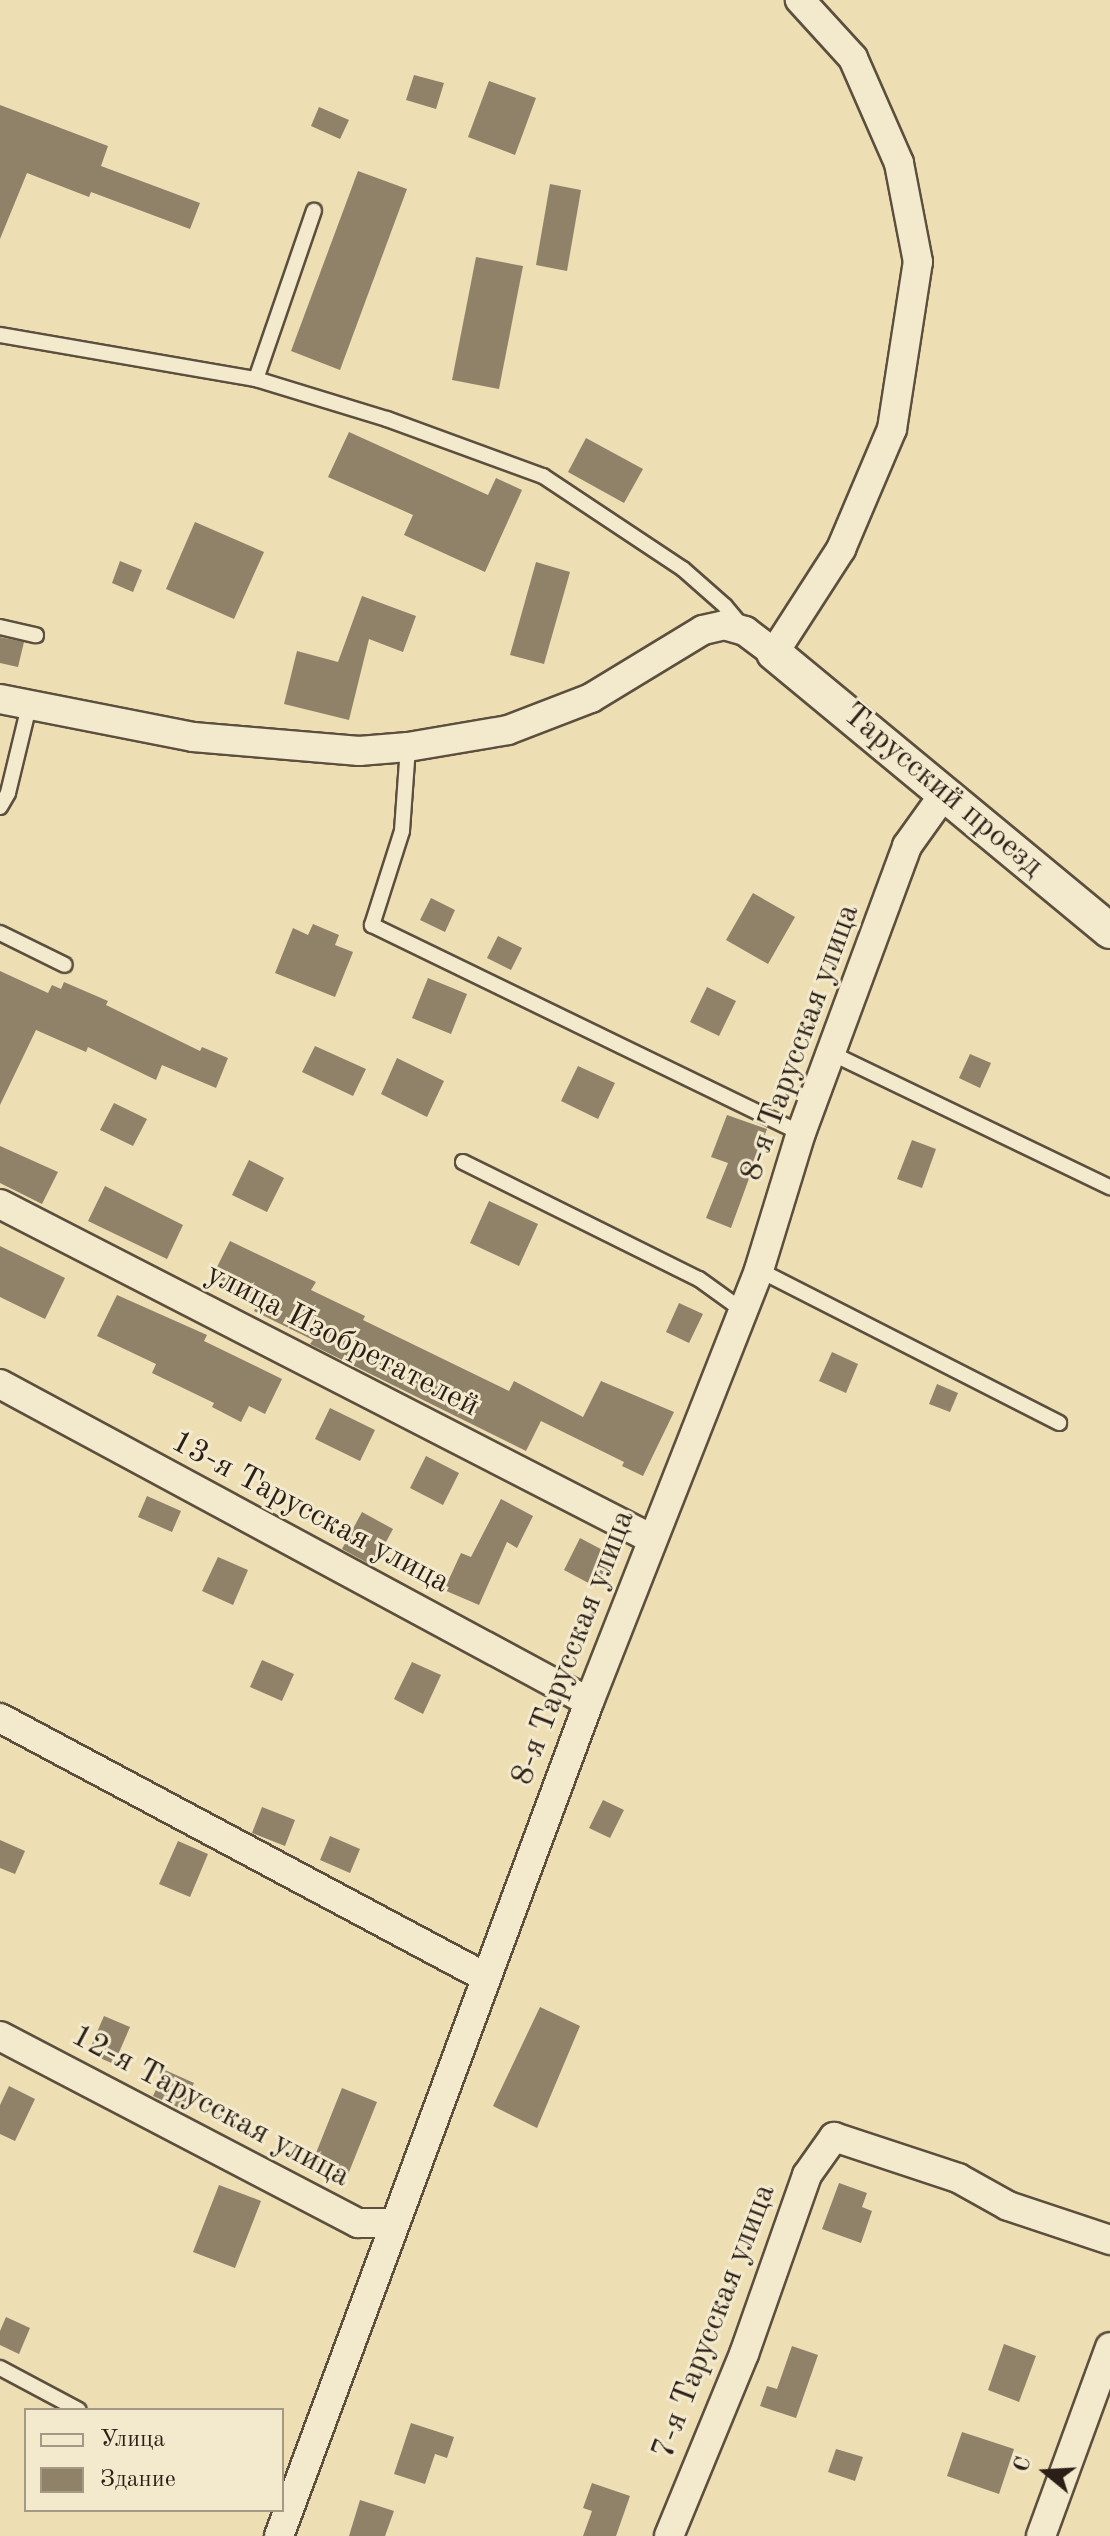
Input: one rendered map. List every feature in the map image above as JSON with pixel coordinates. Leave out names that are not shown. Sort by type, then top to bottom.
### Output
[{"type":"street","points":[[0,699],[193,737],[359,751],[408,747],[508,730],[591,698],[703,630],[724,625],[745,631],[774,653],[841,549],[892,429],[918,262],[899,163],[853,58],[800,0]]},
{"type":"street","name":"Тарусский проезд","points":[[774,653],[1110,931]]},
{"type":"street","name":"8-я Тарусская улица","points":[[279,2536],[287,2498],[589,1702],[759,1270],[801,1133],[907,846],[945,793]]},
{"type":"street","name":"улица Изобретателей","points":[[0,1204],[652,1539]]},
{"type":"street","name":"13-я Тарусская улица","points":[[0,1384],[589,1702]]},
{"type":"street","points":[[0,1718],[485,1977]]},
{"type":"street","name":"12-я Тарусская улица","points":[[0,2036],[358,2223],[393,2223]]},
{"type":"street","name":"7-я Тарусская улица","points":[[669,2536],[744,2354],[807,2175],[834,2137],[958,2178],[1008,2206],[1110,2240]]},
{"type":"street","points":[[1041,2536],[1110,2347]]},
{"type":"lane","points":[[256,379],[314,211]]},
{"type":"lane","points":[[0,335],[256,379],[387,419],[543,476],[683,569],[725,606],[745,631]]},
{"type":"lane","points":[[0,627],[36,635]]},
{"type":"lane","points":[[0,807],[8,793],[29,706]]},
{"type":"lane","points":[[408,747],[402,831],[372,925],[801,1133]]},
{"type":"lane","points":[[0,933],[65,965]]},
{"type":"lane","points":[[831,1053],[1110,1187]]},
{"type":"lane","points":[[463,1162],[699,1279],[742,1310]]},
{"type":"lane","points":[[759,1270],[1059,1423]]},
{"type":"lane","points":[[0,2368],[75,2408]]},
{"type":"building","points":[[414,75],[444,83],[436,109],[406,100]]},
{"type":"building","points":[[489,81],[536,98],[515,155],[468,137]]},
{"type":"building","points":[[0,105],[108,146],[101,166],[200,203],[190,229],[91,192],[89,197],[27,173],[0,239]]},
{"type":"building","points":[[319,107],[349,120],[340,139],[311,126]]},
{"type":"building","points":[[358,171],[407,189],[340,370],[291,351]]},
{"type":"building","points":[[550,184],[581,190],[567,271],[536,265]]},
{"type":"building","points":[[476,257],[523,266],[499,389],[452,380]]},
{"type":"building","points":[[349,432],[488,495],[496,478],[522,490],[485,572],[404,535],[413,515],[328,477]]},
{"type":"building","points":[[586,438],[643,469],[624,503],[568,472]]},
{"type":"building","points":[[195,522],[264,552],[234,619],[166,589]]},
{"type":"building","points":[[120,561],[142,570],[133,592],[112,583]]},
{"type":"building","points":[[536,562],[570,572],[544,664],[510,655]]},
{"type":"building","points":[[362,596],[416,616],[403,652],[369,639],[349,720],[284,704],[297,651],[338,662]]},
{"type":"building","points":[[0,637],[24,642],[18,667],[0,663]]},
{"type":"building","points":[[753,893],[795,917],[768,964],[726,940]]},
{"type":"building","points":[[431,898],[455,910],[445,932],[420,920]]},
{"type":"building","points":[[313,924],[339,935],[335,945],[353,952],[335,997],[275,973],[293,928],[308,935]]},
{"type":"building","points":[[498,936],[522,948],[511,970],[487,958]]},
{"type":"building","points":[[0,971],[48,993],[52,985],[61,989],[64,982],[108,1001],[106,1005],[200,1051],[202,1047],[228,1058],[216,1088],[162,1065],[156,1080],[88,1047],[86,1052],[36,1030],[0,1105]]},
{"type":"building","points":[[428,978],[467,994],[451,1034],[412,1018]]},
{"type":"building","points":[[707,987],[736,1001],[719,1036],[690,1022]]},
{"type":"building","points":[[315,1046],[366,1069],[353,1096],[302,1072]]},
{"type":"building","points":[[970,1054],[991,1063],[980,1088],[959,1078]]},
{"type":"building","points":[[397,1058],[444,1081],[427,1117],[381,1094]]},
{"type":"building","points":[[578,1066],[615,1083],[598,1119],[561,1101]]},
{"type":"building","points":[[114,1103],[147,1119],[133,1146],[100,1130]]},
{"type":"building","points":[[727,1115],[767,1129],[731,1228],[706,1218],[728,1163],[711,1157]]},
{"type":"building","points":[[912,1140],[936,1149],[922,1188],[897,1179]]},
{"type":"building","points":[[0,1146],[58,1172],[42,1204],[0,1183]]},
{"type":"building","points":[[249,1160],[284,1178],[267,1212],[232,1195]]},
{"type":"building","points":[[105,1186],[183,1225],[167,1259],[88,1221]]},
{"type":"building","points":[[489,1201],[538,1224],[519,1266],[470,1243]]},
{"type":"building","points":[[230,1241],[316,1282],[311,1290],[365,1316],[363,1320],[509,1391],[514,1381],[583,1417],[601,1381],[674,1412],[643,1476],[622,1466],[624,1462],[541,1421],[526,1451],[310,1344],[313,1340],[254,1311],[259,1302],[211,1279]]},
{"type":"building","points":[[0,1246],[65,1278],[45,1319],[0,1297]]},
{"type":"building","points":[[117,1295],[207,1335],[204,1341],[282,1379],[265,1414],[249,1406],[241,1422],[212,1407],[214,1403],[152,1373],[156,1364],[97,1336]]},
{"type":"building","points":[[679,1303],[703,1314],[689,1343],[666,1332]]},
{"type":"building","points":[[832,1352],[858,1364],[846,1393],[819,1381]]},
{"type":"building","points":[[937,1384],[958,1393],[950,1412],[929,1404]]},
{"type":"building","points":[[330,1408],[375,1430],[360,1461],[315,1439]]},
{"type":"building","points":[[426,1456],[459,1473],[443,1505],[410,1488]]},
{"type":"building","points":[[147,1496],[181,1511],[172,1532],[138,1517]]},
{"type":"building","points":[[501,1499],[533,1516],[517,1548],[507,1542],[479,1605],[444,1590],[461,1553],[471,1557]]},
{"type":"building","points":[[362,1512],[393,1529],[373,1566],[342,1549]]},
{"type":"building","points":[[580,1538],[612,1555],[596,1587],[564,1570]]},
{"type":"building","points":[[218,1557],[248,1570],[233,1605],[202,1591]]},
{"type":"building","points":[[262,1660],[294,1674],[282,1701],[250,1687]]},
{"type":"building","points":[[412,1662],[441,1675],[423,1714],[394,1699]]},
{"type":"building","points":[[603,1800],[624,1810],[610,1838],[589,1828]]},
{"type":"building","points":[[262,1807],[295,1820],[285,1846],[252,1833]]},
{"type":"building","points":[[330,1836],[360,1849],[350,1873],[320,1860]]},
{"type":"building","points":[[0,1840],[25,1851],[15,1874],[0,1868]]},
{"type":"building","points":[[178,1841],[208,1854],[190,1897],[159,1884]]},
{"type":"building","points":[[540,2007],[580,2026],[537,2128],[493,2106]]},
{"type":"building","points":[[104,2016],[130,2027],[114,2064],[88,2053]]},
{"type":"building","points":[[165,2070],[194,2083],[182,2109],[153,2096]]},
{"type":"building","points":[[9,2086],[35,2099],[15,2141],[0,2134],[0,2105]]},
{"type":"building","points":[[342,2088],[377,2102],[347,2177],[312,2163]]},
{"type":"building","points":[[839,2183],[867,2193],[862,2207],[872,2211],[861,2243],[822,2229]]},
{"type":"building","points":[[219,2185],[261,2201],[235,2268],[193,2252]]},
{"type":"building","points":[[6,2317],[30,2328],[19,2354],[0,2345],[0,2331]]},
{"type":"building","points":[[1004,2344],[1036,2356],[1019,2402],[988,2390]]},
{"type":"building","points":[[792,2346],[818,2355],[796,2418],[760,2406],[767,2386],[777,2389]]},
{"type":"building","points":[[411,2423],[454,2437],[447,2458],[435,2454],[425,2484],[394,2474]]},
{"type":"building","points":[[962,2432],[1014,2449],[999,2494],[947,2476]]},
{"type":"building","points":[[836,2449],[863,2457],[855,2481],[828,2472]]},
{"type":"building","points":[[592,2483],[630,2496],[616,2536],[583,2536],[592,2511],[583,2508]]},
{"type":"building","points":[[360,2500],[394,2511],[385,2536],[349,2536]]}]
